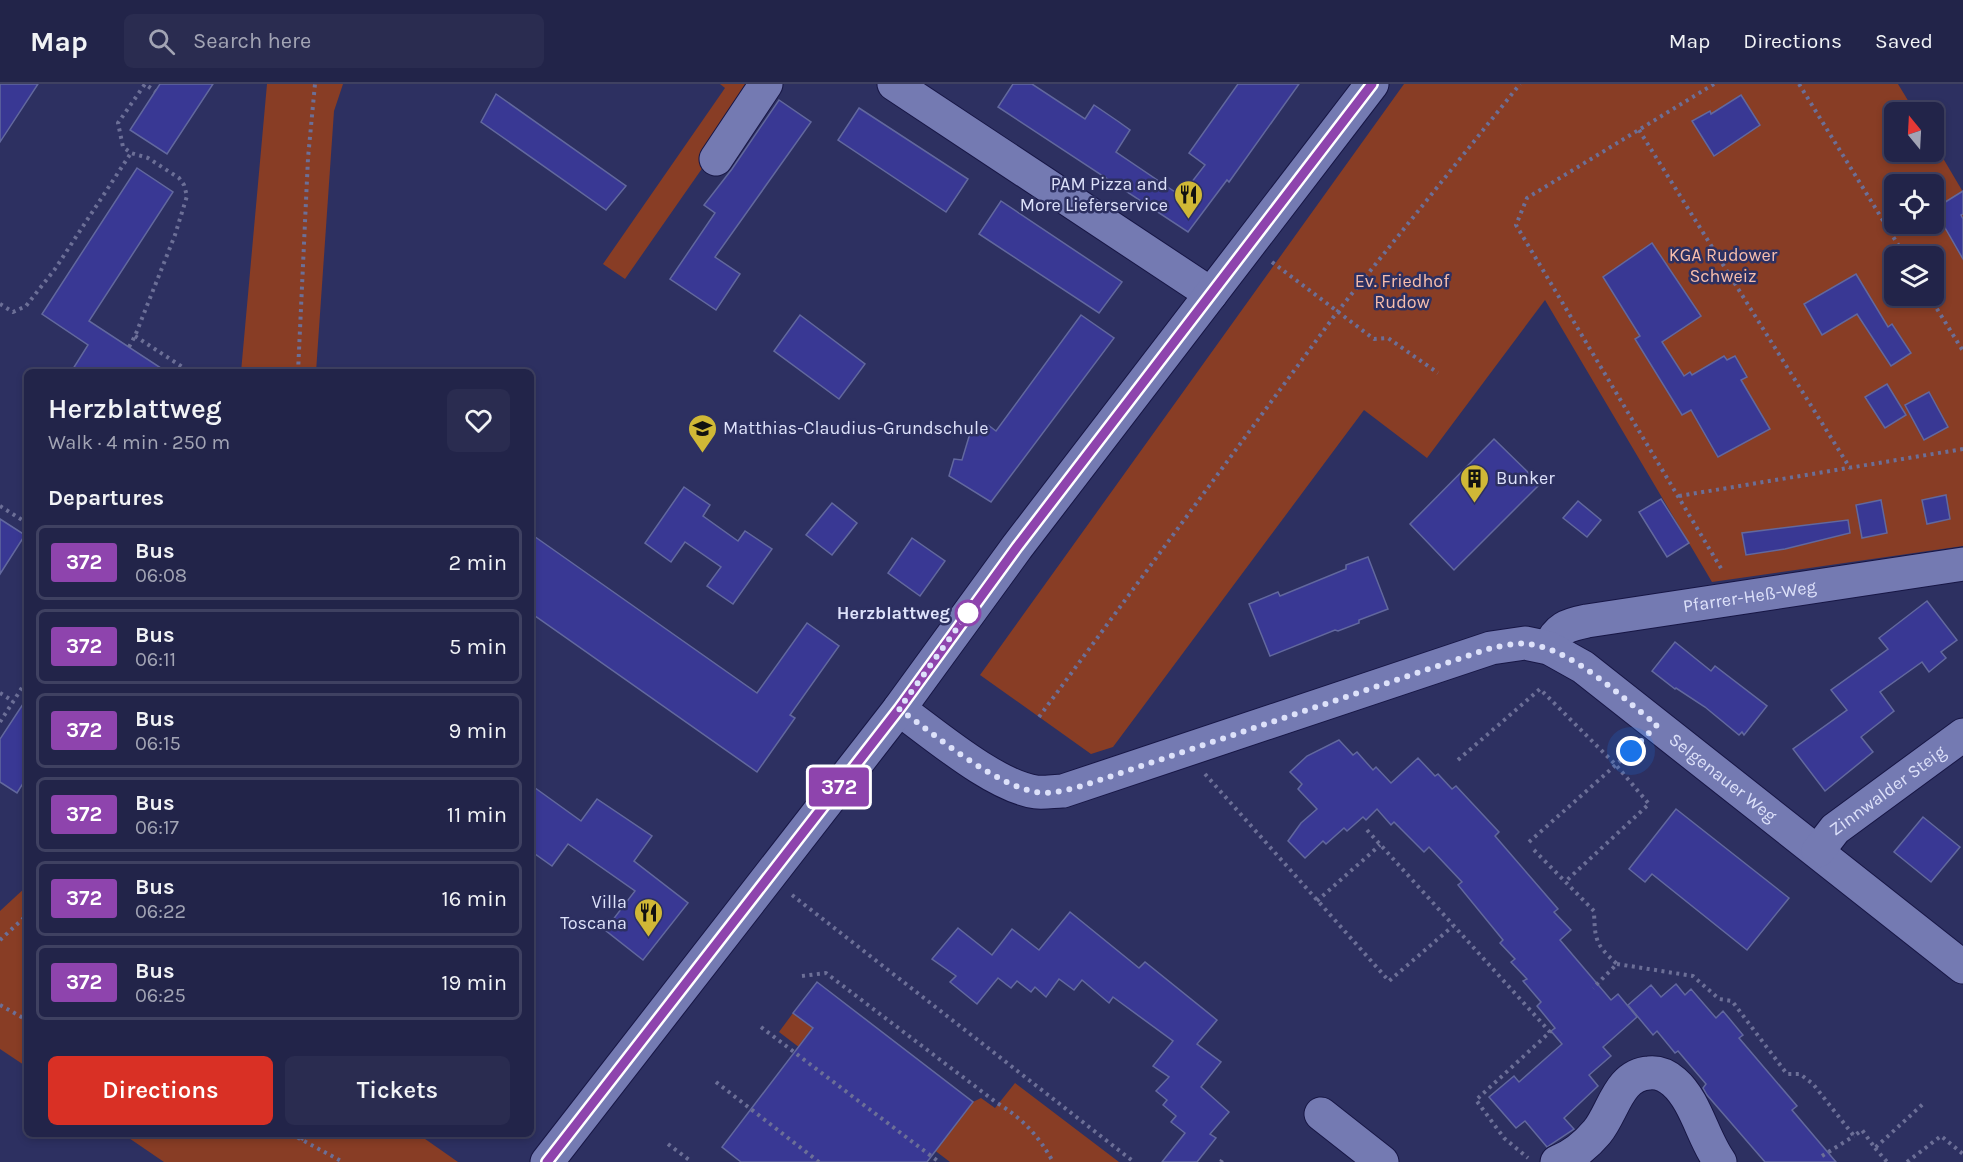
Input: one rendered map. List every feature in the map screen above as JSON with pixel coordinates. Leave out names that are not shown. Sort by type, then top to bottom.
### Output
[{"type":"street","points":[[716,159],[766,84]]},
{"type":"street","points":[[547,1162],[899,709],[1017,547],[1372,84]]},
{"type":"street","points":[[898,85],[1211,294]]},
{"type":"street","name":"Pfarrer-Heß-Weg","points":[[1549,648],[1554,636],[1567,625],[1963,564]]},
{"type":"street","name":"Selgenauer Weg","points":[[899,709],[994,776],[1013,785],[1037,792],[1063,791],[1491,648],[1526,643],[1549,648],[1583,667],[1963,967]]},
{"type":"street","name":"Zinnwalder Steig","points":[[1818,851],[1835,829],[1963,735]]},
{"type":"street","points":[[1557,1162],[1580,1149],[1597,1132],[1625,1084],[1632,1077],[1654,1072],[1676,1083],[1720,1162]]},
{"type":"street","points":[[1321,1114],[1382,1162]]},
{"type":"path","points":[[129,347],[175,235],[187,196],[184,185],[178,178],[148,158],[131,153],[123,147],[118,123],[145,84],[155,91]]},
{"type":"path","points":[[298,369],[308,158],[315,84]]},
{"type":"path","points":[[1039,717],[1338,311],[1520,84]]},
{"type":"path","points":[[1714,84],[1527,198],[1516,225],[1726,576]]},
{"type":"path","points":[[1799,84],[1899,246]]},
{"type":"path","points":[[1639,129],[1850,468]]},
{"type":"path","points":[[0,304],[13,312],[26,306],[55,269],[131,153]]},
{"type":"path","points":[[1275,264],[1374,339],[1388,338],[1438,373]]},
{"type":"path","points":[[1935,306],[1963,351]]},
{"type":"path","points":[[135,336],[185,369]]},
{"type":"path","points":[[1679,496],[1963,449]]},
{"type":"path","points":[[0,506],[24,521]]},
{"type":"path","points":[[0,722],[24,684]]},
{"type":"path","points":[[1458,760],[1540,689],[1616,765],[1649,804],[1565,882]]},
{"type":"path","points":[[0,693],[13,701]]},
{"type":"path","points":[[1529,842],[1647,737],[1657,725]]},
{"type":"path","points":[[1199,768],[1389,981],[1453,926]]},
{"type":"path","points":[[1367,831],[1550,1032],[1476,1100],[1504,1138],[1534,1162]]},
{"type":"path","points":[[1317,901],[1380,845]]},
{"type":"path","points":[[1534,850],[1594,911],[1595,933],[1600,948],[1617,964],[1693,976],[1719,999],[1732,1001],[1787,1074],[1800,1074],[1813,1084],[1854,1136]]},
{"type":"path","points":[[790,894],[1134,1162]]},
{"type":"path","points":[[0,940],[24,918]]},
{"type":"path","points":[[1593,988],[1617,964]]},
{"type":"path","points":[[802,975],[826,973],[997,1103],[1017,1115],[1036,1135],[1053,1162]]},
{"type":"path","points":[[0,1005],[24,1018]]},
{"type":"path","points":[[761,1027],[939,1162]]},
{"type":"path","points":[[716,1082],[819,1162]]},
{"type":"path","points":[[1875,1148],[1923,1104]]},
{"type":"path","points":[[1821,1156],[1862,1130],[1887,1162]]},
{"type":"path","points":[[1907,1162],[1941,1136],[1963,1154]]},
{"type":"path","points":[[296,1137],[344,1162]]},
{"type":"path","points":[[668,1144],[692,1162]]},
{"type":"green space","points":[[267,84],[343,84],[334,111],[316,369],[241,369]]},
{"type":"green space","points":[[720,84],[761,84],[625,279],[603,264],[725,88]]},
{"type":"green space","points":[[1404,84],[1898,84],[1909,102],[1884,102],[1884,162],[1944,162],[1944,160],[1963,192],[1963,546],[1712,582],[1545,300],[1427,458],[1364,410],[1113,747],[1091,754],[980,675]]},
{"type":"green space","points":[[24,889],[24,1065],[0,1049],[0,911]]},
{"type":"green space","points":[[793,1013],[949,1133],[973,1102],[981,1098],[995,1108],[1015,1083],[1119,1162],[950,1162],[779,1032]]},
{"type":"green space","points":[[127,1137],[422,1137],[458,1162],[164,1162]]},
{"type":"building","points":[[0,84],[38,84],[0,142]]},
{"type":"building","points":[[160,84],[213,84],[167,154],[130,130]]},
{"type":"building","points":[[1013,84],[1032,84],[1085,119],[1094,105],[1130,130],[1116,152],[1181,196],[1205,165],[1189,153],[1238,84],[1299,84],[1229,182],[1227,180],[1188,232],[998,107]]},
{"type":"building","points":[[496,94],[626,186],[606,210],[481,122]]},
{"type":"building","points":[[1741,95],[1760,125],[1714,156],[1692,121],[1710,111],[1711,114]]},
{"type":"building","points":[[779,100],[811,122],[715,257],[740,274],[716,310],[670,279],[715,213],[704,205],[732,169]]},
{"type":"building","points":[[859,108],[968,179],[946,212],[838,140]]},
{"type":"building","points":[[137,168],[173,192],[89,321],[162,369],[73,369],[88,345],[42,314]]},
{"type":"building","points":[[1963,191],[1963,214],[1961,215],[1963,219],[1963,259],[1944,226],[1944,203]]},
{"type":"building","points":[[1001,201],[1122,282],[1099,313],[979,234]]},
{"type":"building","points":[[1652,243],[1701,316],[1662,342],[1684,376],[1690,372],[1692,375],[1724,356],[1727,360],[1735,356],[1747,377],[1741,380],[1770,429],[1718,457],[1691,410],[1682,415],[1635,339],[1640,336],[1603,277]]},
{"type":"building","points":[[1856,274],[1888,327],[1892,324],[1911,353],[1891,366],[1857,314],[1822,335],[1804,304]]},
{"type":"building","points":[[800,315],[865,364],[839,399],[774,351]]},
{"type":"building","points":[[1081,315],[1114,338],[991,502],[949,476],[954,459],[962,460],[971,430],[984,430],[988,425],[996,431]]},
{"type":"building","points":[[1887,384],[1906,415],[1885,428],[1865,397]]},
{"type":"building","points":[[1929,392],[1948,427],[1924,440],[1905,405]]},
{"type":"building","name":"Bunker","points":[[1494,439],[1540,484],[1454,570],[1410,524]]},
{"type":"building","points":[[684,487],[710,505],[703,516],[738,541],[745,531],[772,549],[733,604],[707,586],[721,567],[685,542],[671,562],[645,543]]},
{"type":"building","points":[[1946,495],[1950,519],[1927,524],[1922,500]]},
{"type":"building","points":[[1661,499],[1689,543],[1667,557],[1639,512]]},
{"type":"building","points":[[1881,500],[1887,533],[1862,538],[1856,505]]},
{"type":"building","points":[[1578,501],[1601,520],[1587,537],[1563,518]]},
{"type":"building","points":[[832,503],[857,523],[832,555],[806,535]]},
{"type":"building","points":[[0,519],[24,537],[0,574]]},
{"type":"building","points":[[1848,520],[1850,533],[1785,549],[1746,555],[1742,533]]},
{"type":"building","points":[[534,536],[757,693],[807,623],[839,646],[790,715],[795,718],[757,772],[534,615]]},
{"type":"building","points":[[912,538],[945,561],[920,596],[888,573]]},
{"type":"building","points":[[1368,557],[1388,609],[1359,620],[1359,623],[1270,656],[1249,604],[1278,592],[1280,596],[1346,569],[1346,565]]},
{"type":"building","points":[[1927,601],[1957,640],[1941,652],[1946,658],[1929,672],[1922,662],[1880,692],[1894,711],[1861,737],[1873,752],[1825,791],[1793,749],[1847,710],[1831,690],[1888,649],[1879,638]]},
{"type":"building","points":[[1675,642],[1711,671],[1715,666],[1767,706],[1744,735],[1742,732],[1739,735],[1705,707],[1675,689],[1652,671]]},
{"type":"building","points":[[24,703],[24,782],[17,793],[0,782],[0,739]]},
{"type":"building","points":[[1339,740],[1353,755],[1357,752],[1373,770],[1376,767],[1391,783],[1418,758],[1435,776],[1438,774],[1452,789],[1456,786],[1499,832],[1495,836],[1558,909],[1554,912],[1571,930],[1560,940],[1611,1000],[1618,994],[1637,1017],[1603,1047],[1611,1056],[1589,1075],[1598,1086],[1564,1118],[1574,1129],[1547,1147],[1525,1121],[1516,1128],[1489,1097],[1514,1076],[1519,1082],[1562,1044],[1551,1031],[1555,1028],[1537,1006],[1541,1002],[1523,981],[1527,979],[1511,962],[1515,959],[1500,943],[1503,940],[1458,885],[1462,882],[1429,847],[1424,852],[1394,822],[1391,825],[1377,809],[1366,820],[1363,817],[1347,831],[1344,828],[1326,844],[1323,841],[1305,858],[1288,841],[1301,823],[1317,809],[1298,789],[1302,784],[1290,772],[1307,756]]},
{"type":"building","points":[[534,787],[581,821],[597,799],[652,836],[634,861],[688,903],[643,960],[605,930],[635,891],[568,844],[552,866],[534,853]]},
{"type":"building","points":[[1676,809],[1789,898],[1747,950],[1652,874],[1645,882],[1629,869]]},
{"type":"building","points":[[1923,817],[1960,847],[1931,882],[1894,852]]},
{"type":"building","points":[[1070,912],[1139,968],[1145,962],[1217,1020],[1197,1044],[1221,1062],[1201,1087],[1229,1112],[1210,1134],[1216,1138],[1197,1162],[1162,1162],[1185,1133],[1171,1122],[1176,1116],[1163,1105],[1167,1100],[1156,1091],[1169,1077],[1153,1066],[1173,1041],[1113,997],[1109,1003],[1082,980],[1074,990],[1059,979],[1046,997],[1035,987],[1031,992],[1017,981],[1011,988],[998,978],[977,1004],[950,982],[956,976],[932,959],[958,928],[992,955],[1012,929],[1039,950]]},
{"type":"building","points":[[817,982],[973,1102],[927,1162],[741,1162],[722,1147],[813,1028],[793,1013]]},
{"type":"building","points":[[1676,984],[1685,995],[1691,989],[1716,1018],[1723,1011],[1743,1035],[1739,1038],[1797,1106],[1792,1110],[1836,1162],[1765,1162],[1707,1095],[1703,1088],[1706,1084],[1678,1051],[1675,1053],[1657,1031],[1653,1035],[1628,1005],[1651,985],[1661,997]]},
{"type":"bus line","name":"372","points":[[547,1162],[899,709],[1017,547],[1372,84]]},
{"type":"place","name":"PAM Pizza and More Lieferservice","points":[[1189,220]]},
{"type":"place","name":"Matthias-Claudius-Grundschule","points":[[702,454]]},
{"type":"place","name":"Bunker","points":[[1475,504]]},
{"type":"place","name":"Herzblattweg","points":[[968,613]]},
{"type":"place","name":"Villa Toscana","points":[[648,938]]},
{"type":"route","points":[[968,613],[899,709],[994,776],[1013,785],[1037,792],[1063,791],[1085,785],[1491,648],[1526,643],[1549,648],[1583,667],[1657,725],[1631,751]]},
{"type":"park label","name":"KGA Rudower Schweiz","points":[[1723,265]]},
{"type":"park label","name":"Ev. Friedhof Rudow","points":[[1402,291]]}]
